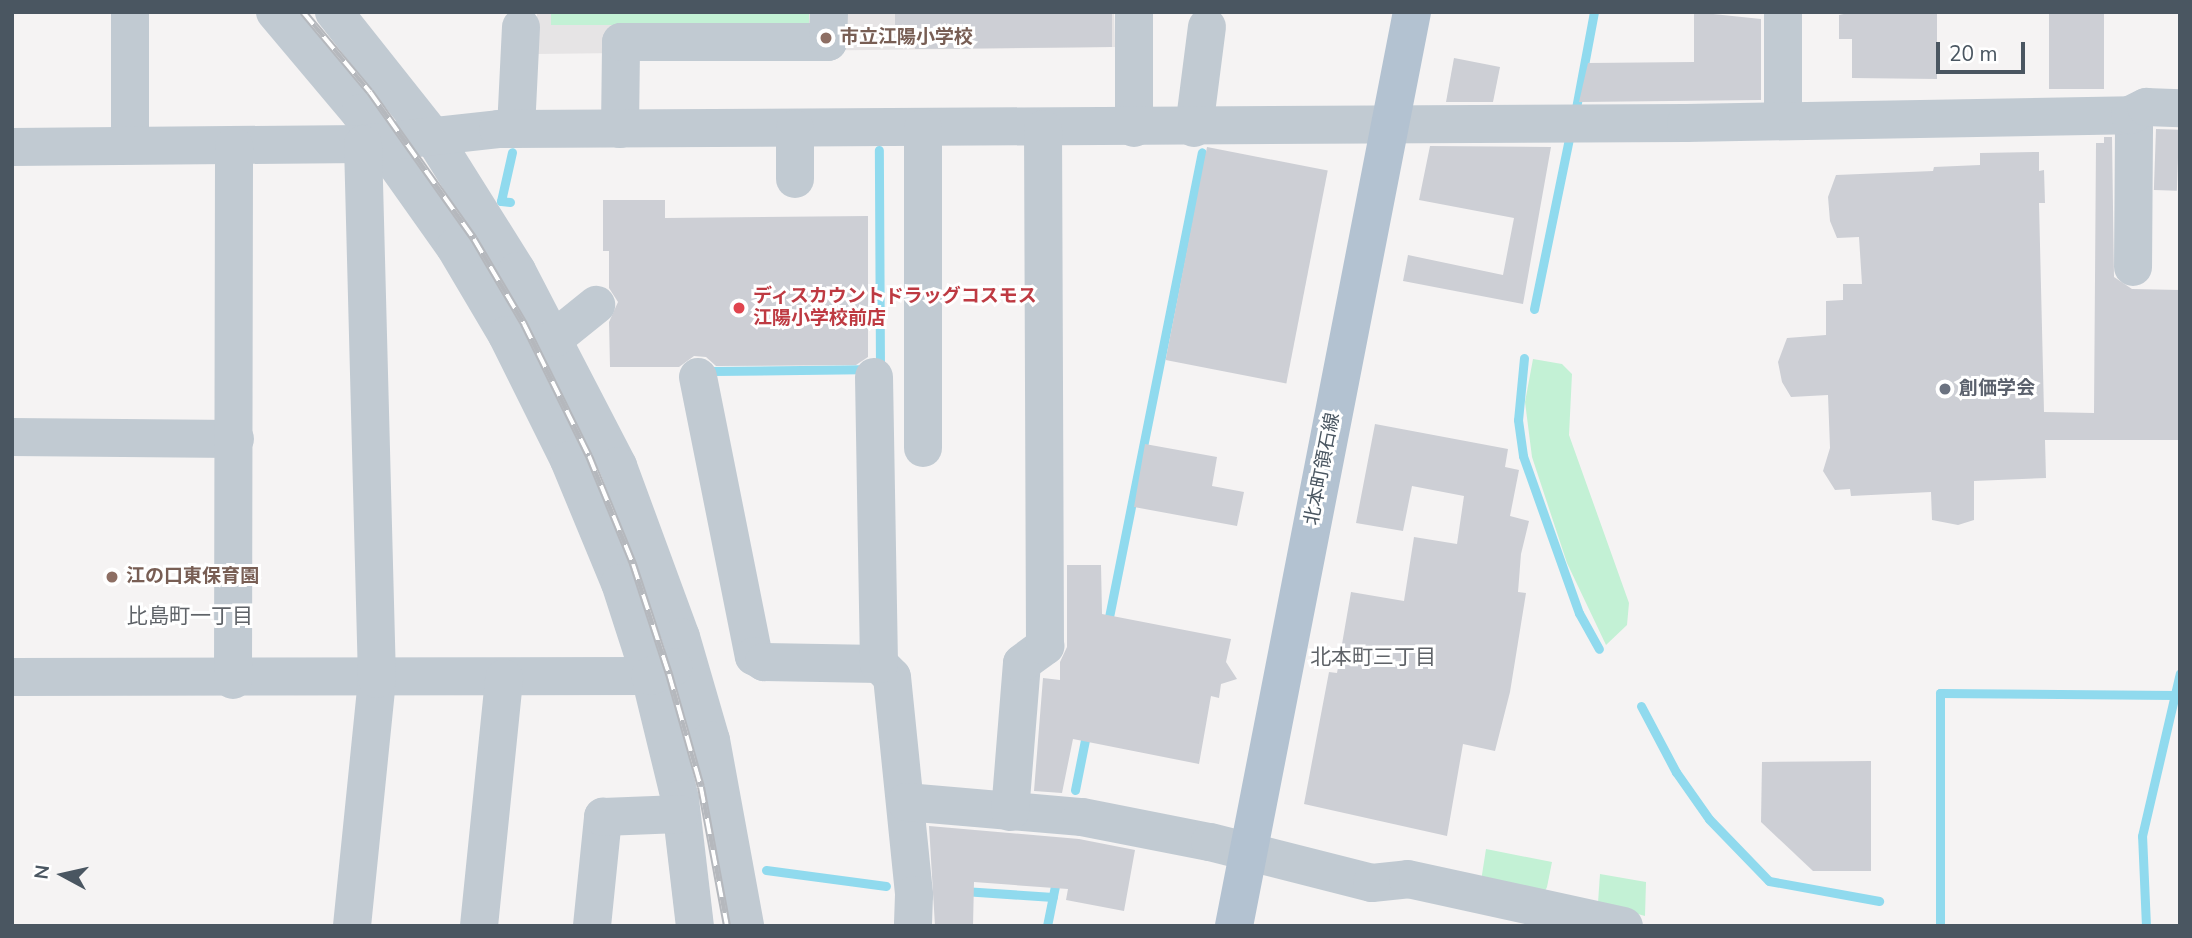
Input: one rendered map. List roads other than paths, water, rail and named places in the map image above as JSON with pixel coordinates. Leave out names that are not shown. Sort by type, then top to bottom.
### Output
[{"type":"main road","name":"北本町領石線","points":[[1234,926],[1412,12]]},
{"type":"street","points":[[130,12],[130,144]]},
{"type":"street","points":[[275,12],[373,144],[455,247],[512,346],[569,460],[620,583],[650,676],[680,814],[695,926]]},
{"type":"street","points":[[334,12],[440,135],[555,338],[618,466],[689,660],[727,815],[744,926]]},
{"type":"street","points":[[367,12],[452,117],[440,135]]},
{"type":"street","points":[[620,129],[621,42],[828,42],[829,12]]},
{"type":"street","points":[[1134,12],[1134,128]]},
{"type":"street","points":[[1783,12],[1783,121]]},
{"type":"street","points":[[516,130],[521,27]]},
{"type":"street","points":[[1194,128],[1208,27]]},
{"type":"street","points":[[12,147],[373,144],[440,135],[516,130],[1194,128],[1783,121],[2130,115],[2146,107],[2180,108]]},
{"type":"street","points":[[2130,115],[2134,128],[2133,267]]},
{"type":"street","points":[[923,128],[923,448]]},
{"type":"street","points":[[795,129],[795,179]]},
{"type":"street","points":[[1010,812],[1022,663],[1045,646],[1044,129]]},
{"type":"street","points":[[352,926],[377,679],[373,144]]},
{"type":"street","points":[[233,680],[234,145]]},
{"type":"street","points":[[555,338],[596,305]]},
{"type":"street","points":[[698,377],[754,656],[764,662],[879,664]]},
{"type":"street","points":[[874,377],[879,664],[892,677],[906,802],[913,926]]},
{"type":"street","points":[[12,437],[235,439]]},
{"type":"street","points":[[12,677],[233,680],[650,676],[689,660]]},
{"type":"street","points":[[479,926],[504,678]]},
{"type":"street","points":[[906,802],[1082,817],[1373,883],[1408,879],[1624,926]]},
{"type":"street","points":[[592,926],[603,817],[680,814]]},
{"type":"waterway","points":[[1576,108],[1594,12]]},
{"type":"waterway","points":[[1534,309],[1569,138]]},
{"type":"waterway","points":[[713,371],[880,369],[879,150]]},
{"type":"waterway","points":[[510,202],[501,201],[512,152]]},
{"type":"waterway","points":[[1107,627],[1202,152]]},
{"type":"waterway","points":[[1524,358],[1518,420],[1523,456],[1579,613],[1599,649]]},
{"type":"waterway","points":[[2146,926],[2142,836],[2180,673]]},
{"type":"waterway","points":[[1940,926],[1940,693],[2174,695]]},
{"type":"waterway","points":[[1641,706],[1676,772],[1709,819],[1769,881],[1879,901]]},
{"type":"waterway","points":[[1075,790],[1087,730]]},
{"type":"waterway","points":[[766,870],[886,886]]},
{"type":"waterway","points":[[1047,926],[1057,876]]},
{"type":"waterway","points":[[963,891],[1053,897]]},
{"type":"railway","points":[[303,12],[370,92],[474,239],[524,324],[589,456],[633,564],[669,674],[701,787],[727,926]]},
{"type":"place","name":"市立江陽小学校","points":[[826,38]]},
{"type":"place","name":"ディスカウントドラッグコスモス 江陽小学校前店","points":[[739,308]]},
{"type":"place","name":"創価学会","points":[[1945,389]]},
{"type":"place","name":"江の口東保育園","points":[[112,577]]},
{"type":"district","name":"比島町一丁目","points":[[190,616]]},
{"type":"district","name":"北本町三丁目","points":[[1373,657]]}]
